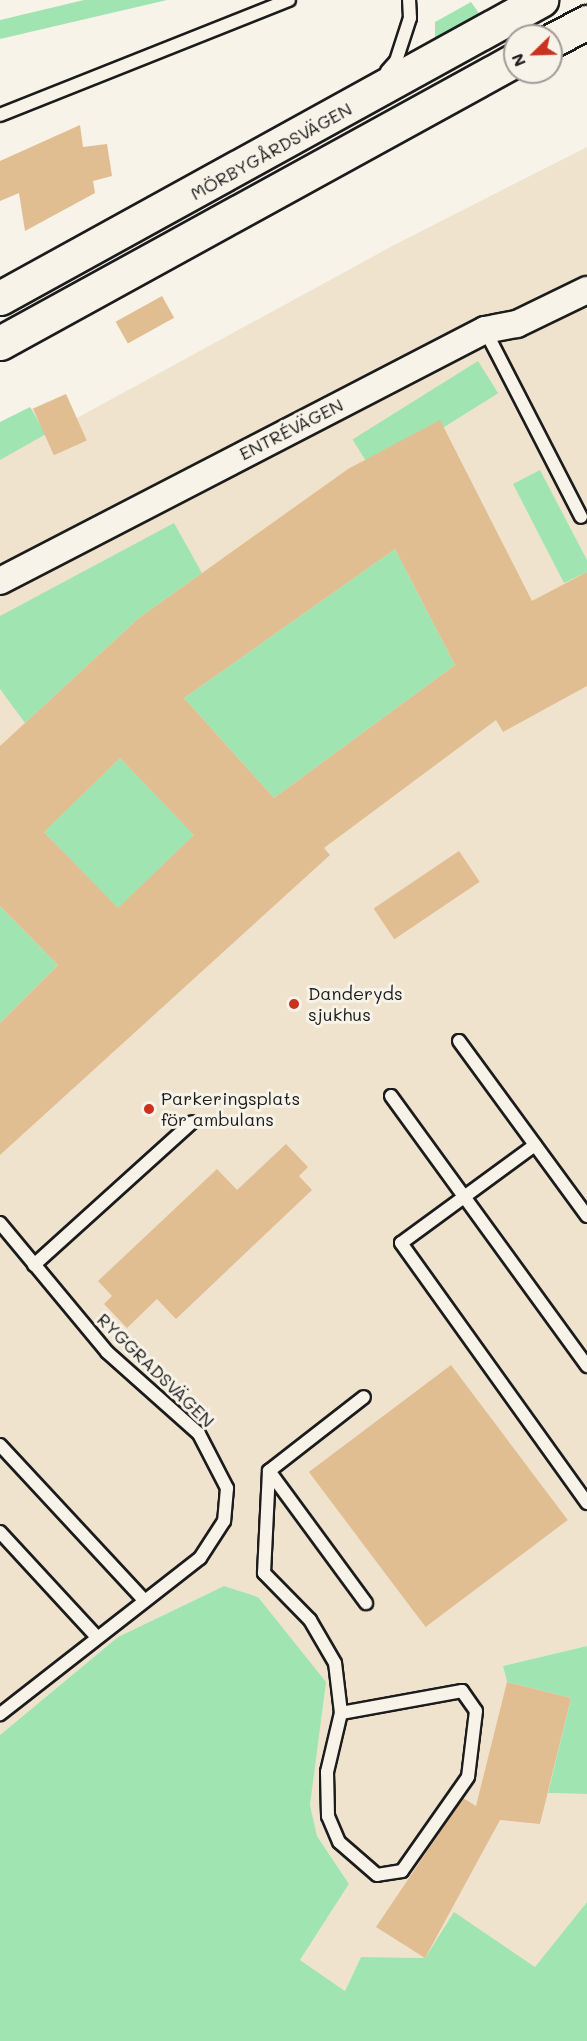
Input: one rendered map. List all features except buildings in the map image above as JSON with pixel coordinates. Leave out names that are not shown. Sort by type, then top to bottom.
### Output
[{"type":"street","name":"MÖRBYGÅRDSVÄGEN","points":[[0,298],[353,107],[508,8],[541,0]]},
{"type":"street","points":[[563,35],[587,22]]},
{"type":"street","name":"MÖRBYGÅRDSVÄGEN","points":[[0,342],[503,67]]},
{"type":"street","name":"ENTRÉVÄGEN","points":[[0,581],[485,330],[517,324],[587,290]]},
{"type":"lane","points":[[0,115],[289,0]]},
{"type":"lane","points":[[353,107],[396,62],[410,18],[409,0]]},
{"type":"lane","points":[[485,330],[581,517]]},
{"type":"lane","points":[[459,1041],[587,1216]]},
{"type":"lane","points":[[391,1095],[587,1366]]},
{"type":"lane","points":[[34,1265],[192,1122]]},
{"type":"lane","points":[[535,1145],[466,1200],[401,1244],[587,1503]]},
{"type":"lane","name":"RYGGRADSVÄGEN","points":[[0,1223],[107,1352],[199,1434],[227,1488],[224,1521],[200,1558],[0,1714]]},
{"type":"lane","points":[[341,1713],[462,1691],[476,1711],[468,1777],[402,1871],[377,1875],[364,1867],[339,1842],[328,1816],[327,1772],[341,1713],[334,1663],[310,1620],[264,1573],[269,1471],[364,1397]]},
{"type":"lane","points":[[0,1446],[144,1600]]},
{"type":"lane","points":[[269,1471],[366,1603]]},
{"type":"lane","points":[[0,1532],[98,1637]]},
{"type":"shaded area","name":"Danderyds sjukhus","points":[[587,147],[587,1646],[503,1666],[507,1682],[571,1698],[548,1793],[587,1794],[587,1902],[535,1968],[454,1913],[425,1958],[361,1957],[345,1991],[300,1960],[349,1884],[317,1836],[310,1805],[315,1751],[258,1597],[224,1586],[118,1637],[0,1735],[0,422],[66,394],[77,418],[396,244]]},
{"type":"green space","points":[[84,0],[167,0],[0,39],[0,20]]},
{"type":"green space","points":[[471,2],[483,19],[435,45],[435,22]]},
{"type":"green space","points":[[478,361],[498,393],[373,472],[352,439]]},
{"type":"green space","points":[[30,407],[46,434],[0,460],[0,422]]},
{"type":"green space","points":[[540,470],[587,560],[587,572],[564,583],[513,484]]},
{"type":"green space","points":[[174,523],[202,573],[139,618],[25,723],[0,689],[0,616]]},
{"type":"green space","points":[[395,549],[455,665],[274,798],[184,698]]},
{"type":"green space","points":[[120,758],[194,835],[118,909],[44,832]]},
{"type":"green space","points":[[0,906],[58,965],[0,1023]]},
{"type":"green space","points":[[224,1586],[258,1597],[326,1682],[310,1805],[317,1836],[349,1884],[300,1960],[345,1991],[361,1957],[425,1958],[454,1912],[535,1967],[587,1902],[587,2041],[0,2041],[0,1735],[118,1637]]},
{"type":"green space","points":[[587,1646],[587,1794],[548,1793],[571,1698],[507,1682],[503,1666]]},
{"type":"place","name":"Danderyds sjukhus","points":[[294,1004]]},
{"type":"place","name":"Parkeringsplats för ambulans","points":[[149,1109]]}]
